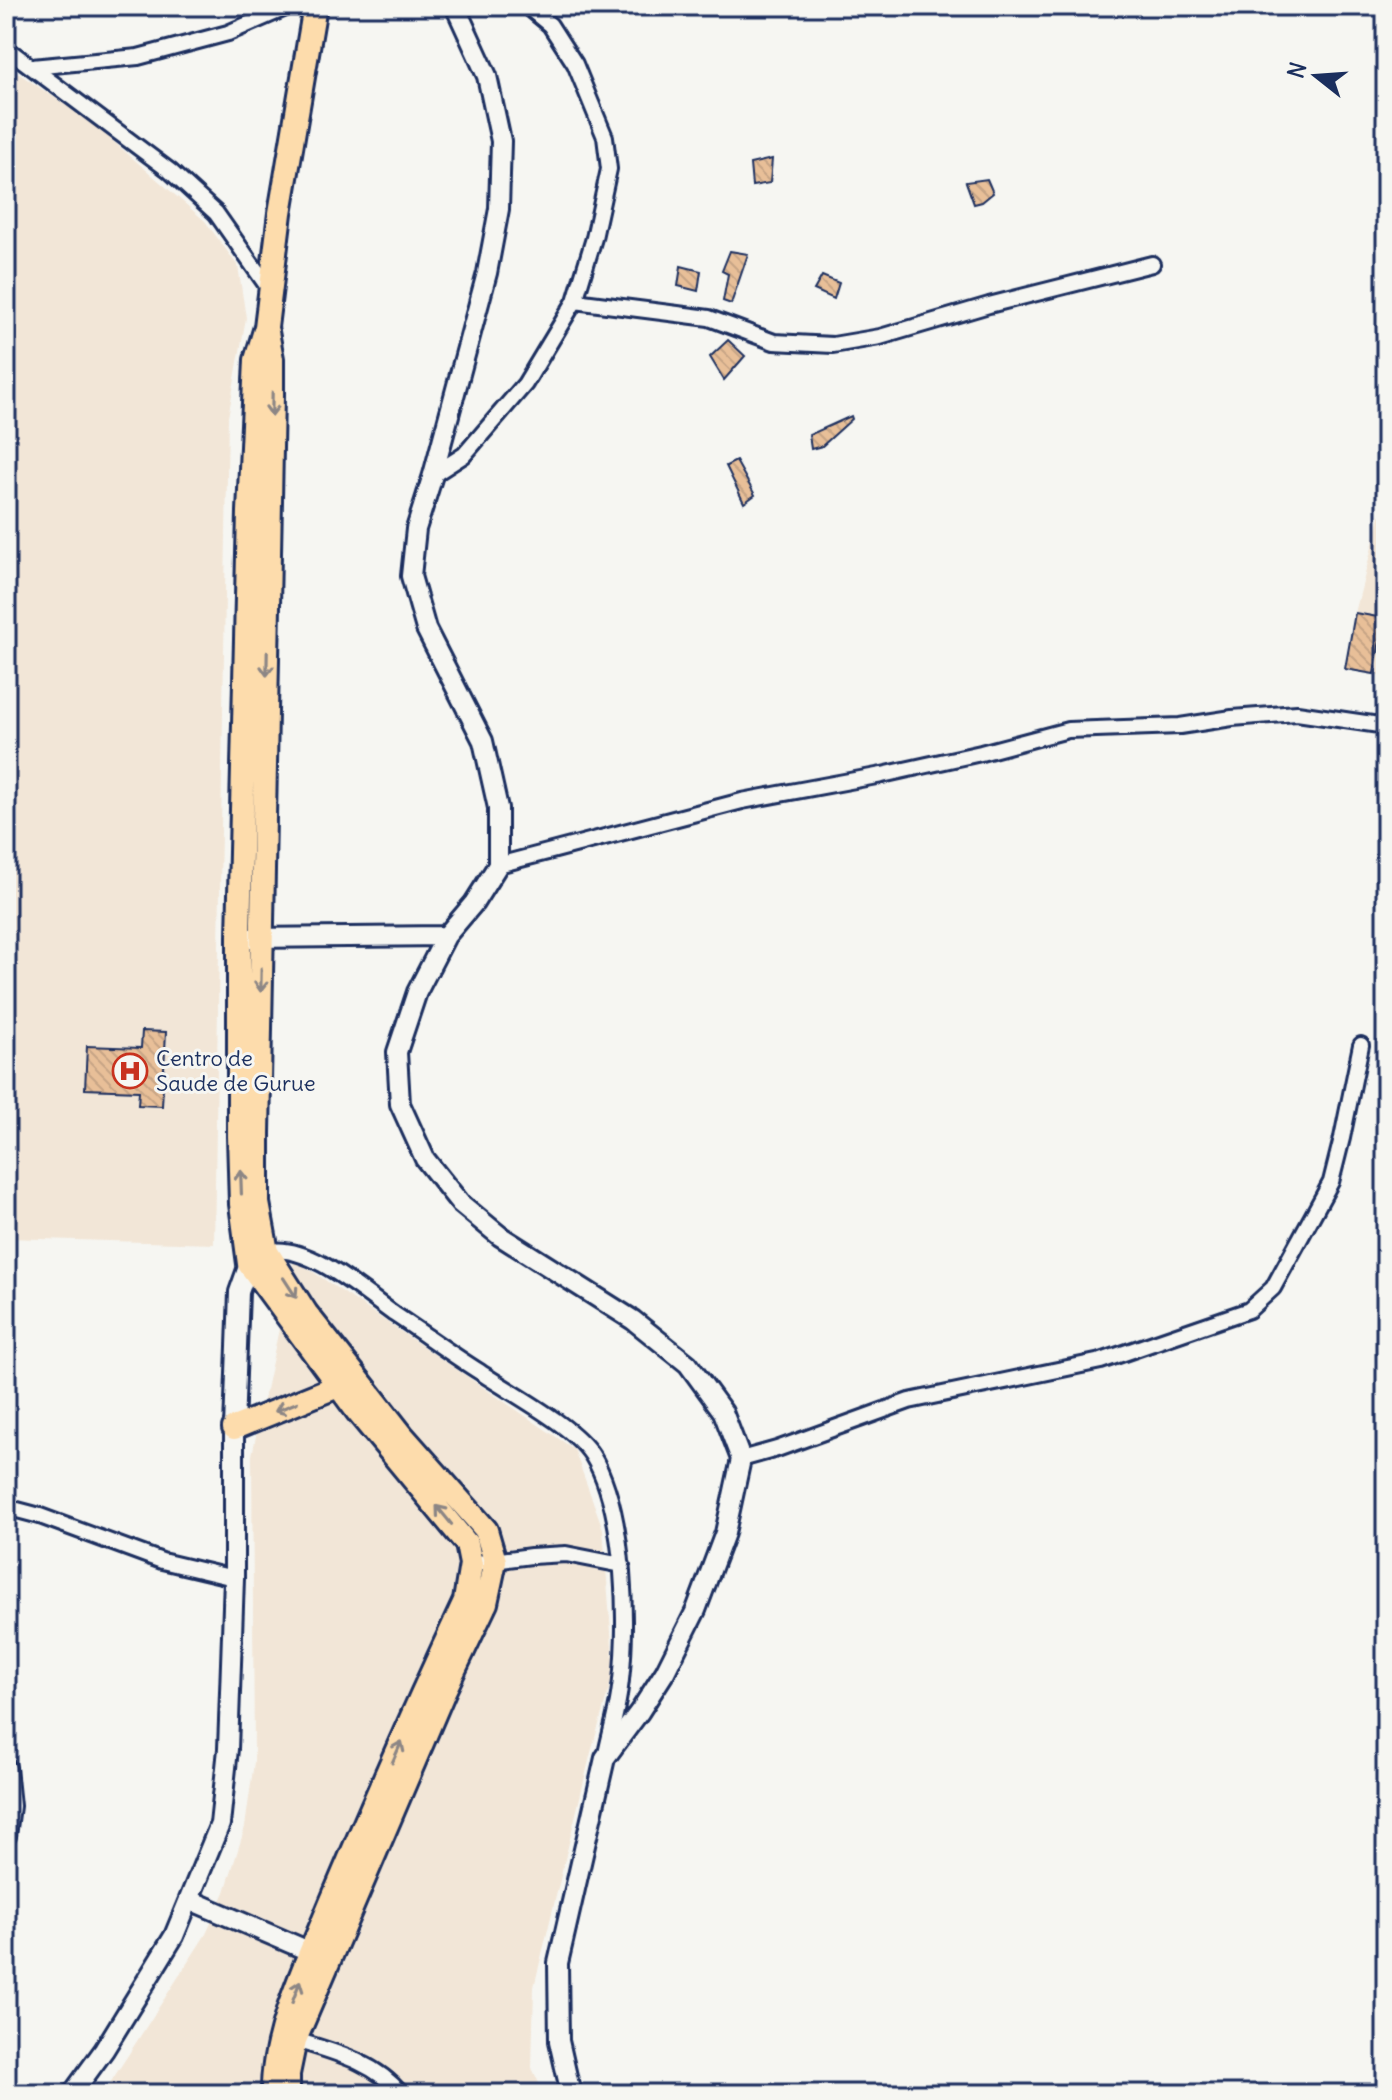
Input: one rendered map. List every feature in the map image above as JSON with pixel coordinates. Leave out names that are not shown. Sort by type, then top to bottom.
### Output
[{"type":"main road","points":[[288,2094],[288,2038],[465,1601],[471,1564],[467,1544],[338,1386],[258,1258],[241,1204],[239,937],[252,424],[256,360],[266,327],[291,142],[315,6]]},
{"type":"main road","points":[[266,327],[272,359],[272,395],[258,1258],[306,1313],[402,1435],[453,1489],[486,1530],[495,1561],[486,1603],[371,1838],[311,1952],[273,2094]]},
{"type":"main road","points":[[234,1428],[338,1386]]},
{"type":"street","points":[[32,67],[138,57],[228,33],[290,6]]},
{"type":"street","points":[[455,6],[487,76],[501,141],[499,209],[487,273],[416,529],[411,576],[426,629],[483,741],[498,808],[498,865],[474,903],[446,936],[417,992],[397,1052],[400,1104],[425,1159],[460,1203],[500,1236],[549,1264],[633,1320],[688,1364],[723,1412],[741,1459],[725,1533],[696,1610],[665,1672],[605,1758]]},
{"type":"street","points":[[433,475],[464,455],[525,384],[575,301],[594,238],[609,169],[605,137],[575,64],[550,25],[527,6]]},
{"type":"street","points":[[6,48],[170,171],[216,213],[270,290]]},
{"type":"street","points":[[575,301],[709,318],[774,342],[833,345],[880,337],[989,305],[1152,264]]},
{"type":"street","points":[[498,865],[742,801],[981,753],[1068,730],[1180,726],[1297,713],[1386,726]]},
{"type":"street","points":[[239,937],[446,936]]},
{"type":"street","points":[[741,1459],[909,1401],[1101,1361],[1249,1310],[1273,1288],[1331,1182],[1361,1045]]},
{"type":"street","points":[[72,2094],[174,1936],[220,1824],[228,1749],[239,1292],[258,1258],[281,1248],[322,1264],[561,1425],[591,1454],[610,1499],[622,1565],[623,1628],[619,1694],[558,1963],[559,2041],[571,2094]]},
{"type":"street","points":[[6,1507],[40,1516],[162,1561],[234,1578]]},
{"type":"street","points":[[471,1564],[566,1554],[622,1565]]},
{"type":"street","points":[[6,1768],[10,1806],[6,1836]]},
{"type":"street","points":[[190,1900],[311,1952]]},
{"type":"street","points":[[288,2038],[336,2052],[368,2067],[390,2081],[401,2094]]},
{"type":"shaded area","points":[[6,65],[91,122],[205,221],[238,266],[246,318],[228,417],[214,1244],[6,1238]]},
{"type":"shaded area","points":[[1386,493],[1386,676],[1345,669],[1355,613]]},
{"type":"shaded area","points":[[294,1259],[574,1449],[603,1529],[614,1671],[590,1756],[534,1987],[532,2068],[544,2094],[103,2094],[206,1934],[225,1892],[245,1827],[254,1762],[252,1455]]},
{"type":"building","points":[[772,159],[770,183],[752,186],[750,164]]},
{"type":"building","points":[[987,179],[993,193],[974,204],[966,182]]},
{"type":"building","points":[[730,251],[748,254],[731,304],[723,301],[728,274],[722,271]]},
{"type":"building","points":[[681,266],[701,271],[698,291],[678,286]]},
{"type":"building","points":[[822,276],[839,283],[834,299],[814,290]]},
{"type":"building","points":[[728,340],[745,356],[724,380],[710,357]]},
{"type":"building","points":[[851,416],[852,419],[822,446],[811,449],[809,435]]},
{"type":"building","points":[[736,461],[755,495],[744,503],[726,466]]},
{"type":"building","points":[[1355,613],[1384,618],[1374,674],[1345,669]]},
{"type":"building","points":[[142,1031],[166,1032],[162,1106],[138,1105],[139,1091],[85,1089],[87,1046],[141,1048]]},
{"type":"place","name":"Centro de Saude de Gurue","points":[[130,1071]]}]
